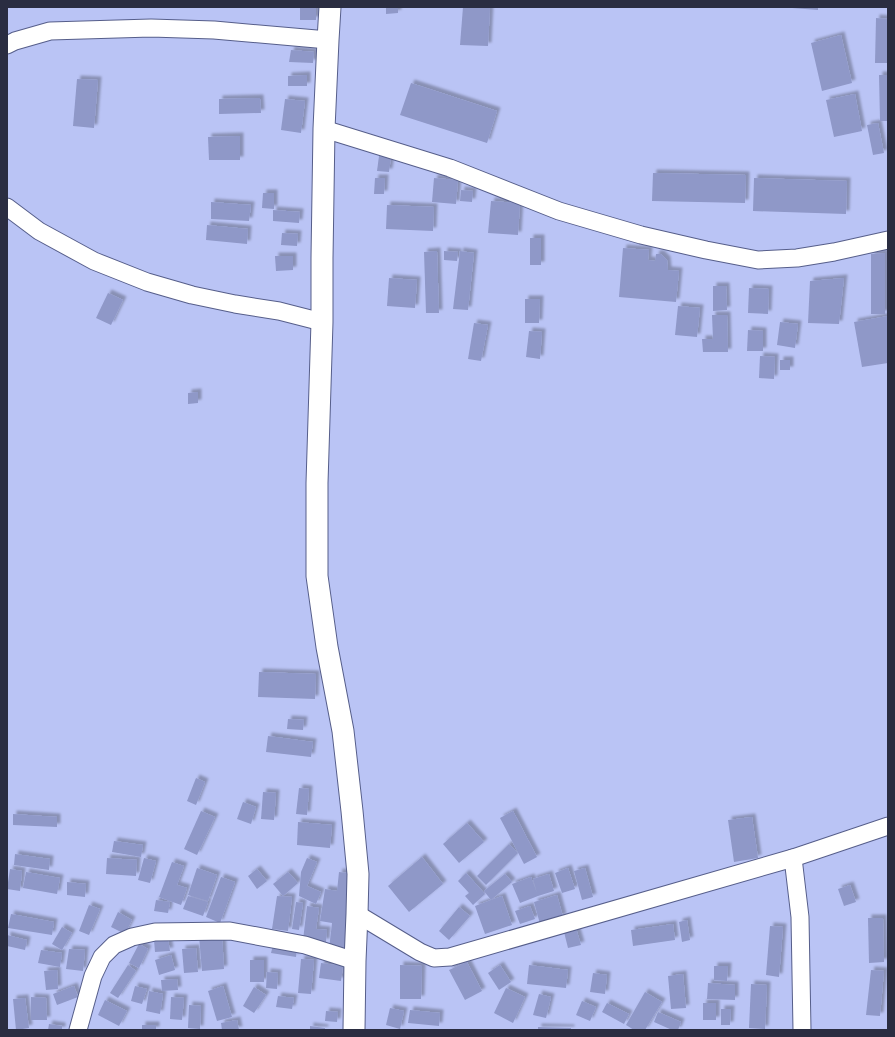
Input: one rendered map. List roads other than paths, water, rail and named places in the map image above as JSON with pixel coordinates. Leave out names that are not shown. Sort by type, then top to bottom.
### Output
[{"type":"street","points":[[330,7],[324,129],[322,322],[317,483],[318,576],[327,646],[343,731],[358,874],[354,1030]]},
{"type":"street","points":[[7,44],[50,32],[151,28],[214,30],[328,40]]},
{"type":"street","points":[[324,129],[450,168],[559,211],[641,235],[706,250],[758,260],[797,258],[834,252],[888,240]]},
{"type":"street","points":[[7,207],[39,231],[94,261],[146,282],[192,295],[279,311],[322,322]]},
{"type":"street","points":[[357,914],[420,952],[434,958],[450,957],[793,858],[888,826]]},
{"type":"street","points":[[793,858],[800,917],[802,1030]]},
{"type":"street","points":[[78,1030],[92,976],[102,957],[114,945],[132,937],[155,932],[230,931],[305,945],[355,961]]}]
